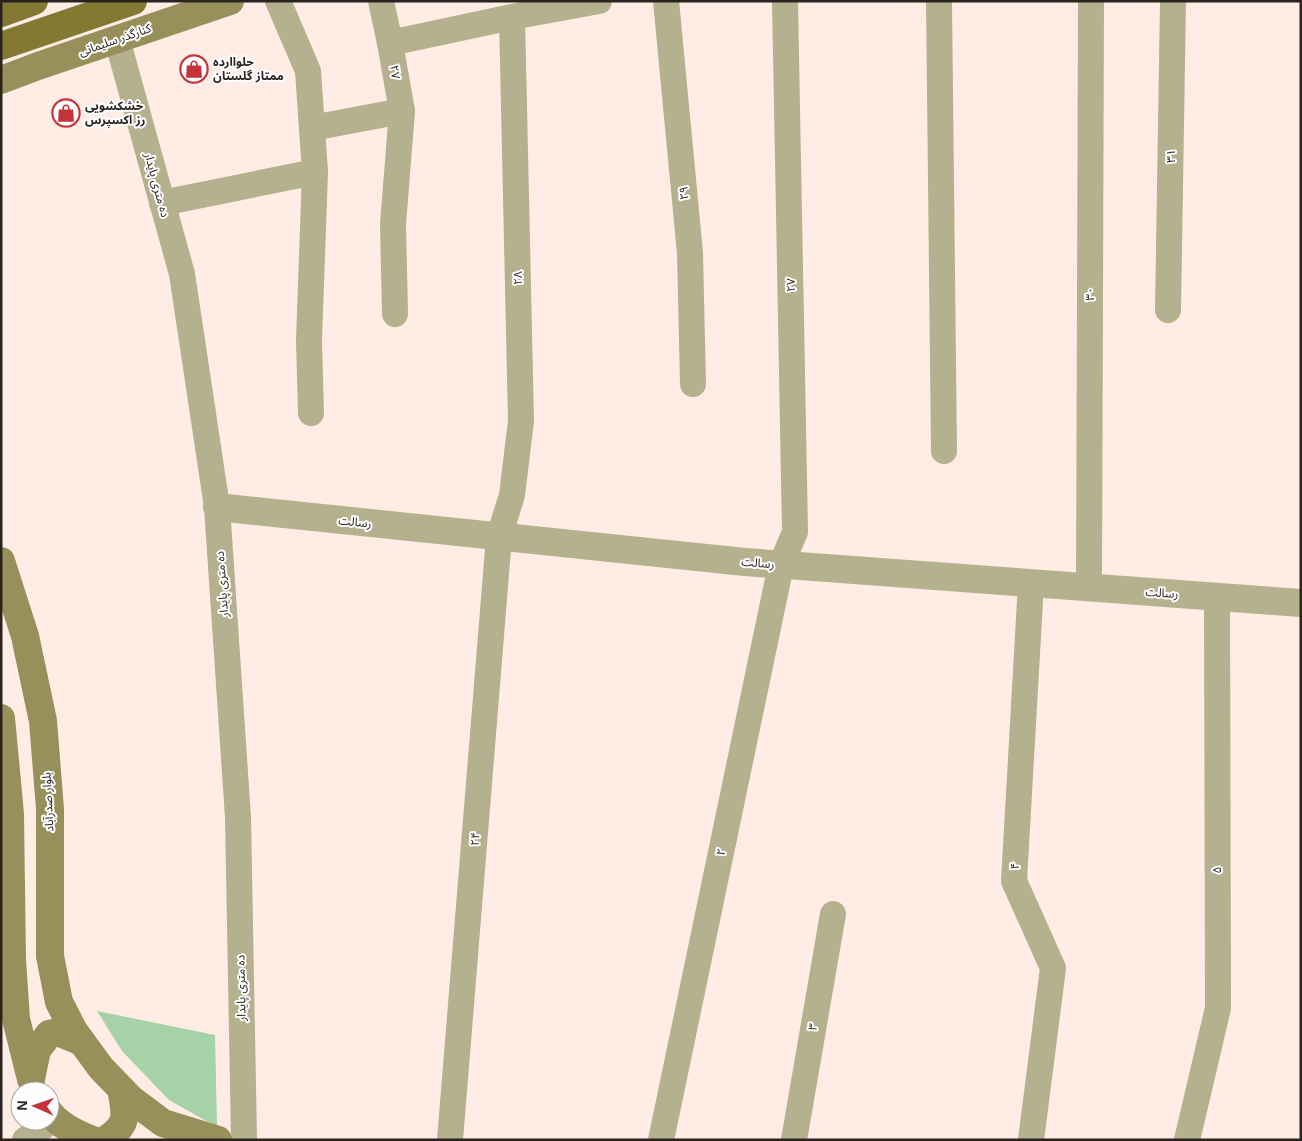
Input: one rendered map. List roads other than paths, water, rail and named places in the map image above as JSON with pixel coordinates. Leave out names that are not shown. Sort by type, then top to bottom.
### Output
[{"type":"main road","points":[[1,13],[34,1]]},
{"type":"main road","points":[[1,46],[132,1]]},
{"type":"main road","name":"کنارگذر سلیمانی","points":[[1,80],[230,1]]},
{"type":"main road","name":"بلوار صدرآباد","points":[[1,561],[26,636],[43,721],[50,809],[50,956],[59,1002],[74,1031],[101,1068],[121,1089]]},
{"type":"main road","points":[[1,718],[10,814],[6,939],[16,1019],[32,1081]]},
{"type":"main road","points":[[33,1081],[37,1050],[49,1034],[58,1032],[82,1042]]},
{"type":"main road","points":[[104,1140],[121,1127],[125,1115],[121,1089]]},
{"type":"main road","points":[[121,1089],[163,1123],[218,1140]]},
{"type":"main road","points":[[60,1122],[79,1135],[93,1140]]},
{"type":"street","points":[[278,1],[308,71],[315,172],[309,340],[311,412]]},
{"type":"street","name":"۲۷","points":[[382,1],[402,111],[393,224],[395,314]]},
{"type":"street","points":[[390,43],[599,1]]},
{"type":"street","name":"۲۹","points":[[666,1],[690,253],[693,384]]},
{"type":"street","name":"۲۷","points":[[781,565],[795,532],[785,1]]},
{"type":"street","points":[[939,1],[944,451]]},
{"type":"street","name":"۳۰","points":[[1089,588],[1091,1]]},
{"type":"street","name":"۳۱","points":[[1168,310],[1173,1]]},
{"type":"street","name":"۲۸","points":[[499,537],[512,495],[521,421],[512,17]]},
{"type":"street","name":"ده متری پایدار","points":[[118,39],[182,274],[217,507],[238,817],[244,1140]]},
{"type":"street","points":[[312,128],[402,111]]},
{"type":"street","points":[[162,203],[315,172]]},
{"type":"street","name":"رسالت","points":[[217,507],[781,565],[1301,603]]},
{"type":"street","name":"۲۴","points":[[450,1140],[499,537]]},
{"type":"street","name":"۲","points":[[661,1140],[781,565]]},
{"type":"street","name":"۴","points":[[1031,583],[1014,881],[1054,968],[1031,1140]]},
{"type":"street","name":"۵","points":[[1187,1140],[1218,1008],[1217,597]]},
{"type":"street","name":"۳","points":[[794,1140],[833,914]]},
{"type":"street","points":[[25,1140],[35,1131]]},
{"type":"place","name":"حلواارده ممتاز گلستان","points":[[194,69]]},
{"type":"place","name":"خشکشویی رز اکسپرس","points":[[66,113]]}]
